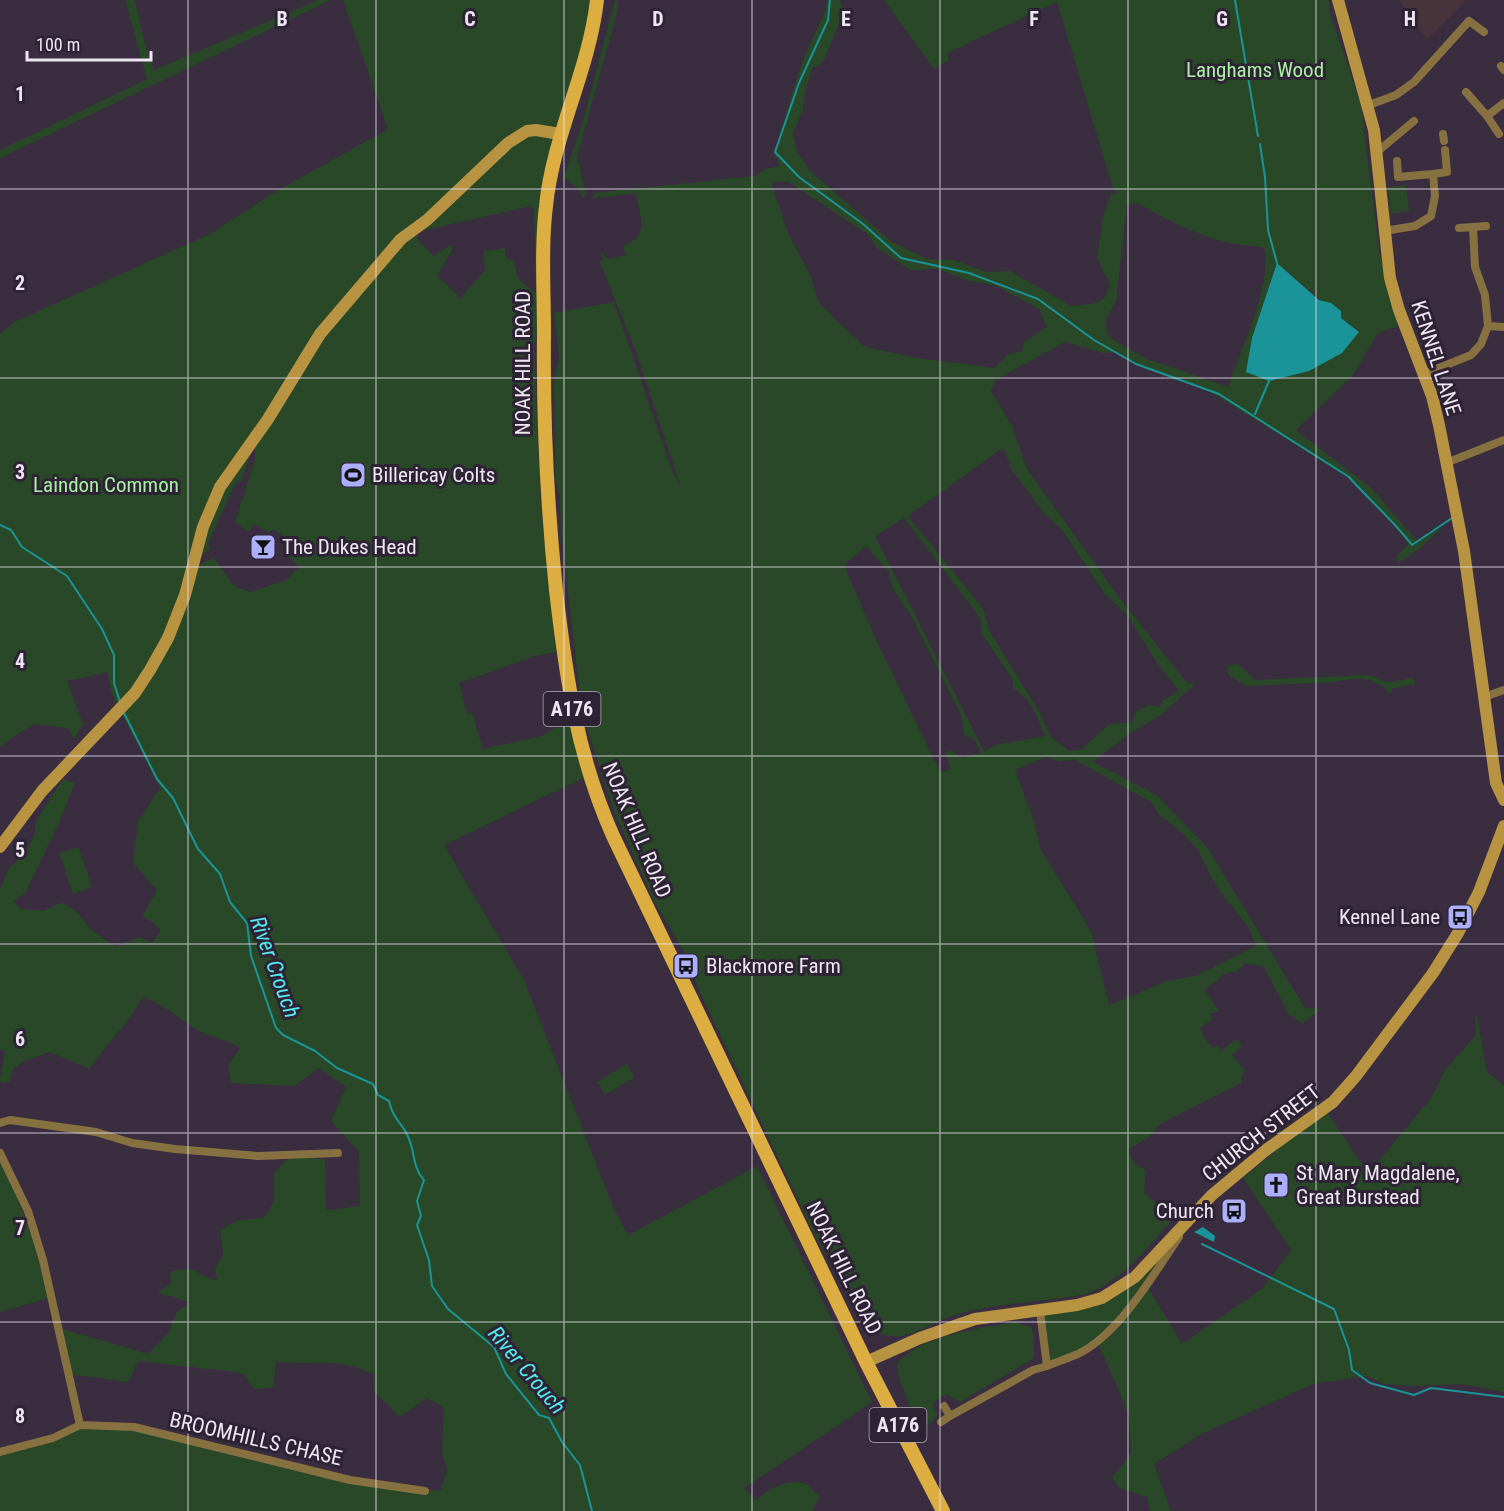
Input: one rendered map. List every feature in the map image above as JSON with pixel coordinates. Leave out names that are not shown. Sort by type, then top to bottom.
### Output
[{"type":"main road","name":"NOAK HILL ROAD","points":[[597,0],[585,60],[560,134],[545,207],[543,394],[549,526],[573,719],[589,778],[613,836],[866,1362],[943,1511]]},
{"type":"street","name":"KENNEL LANE","points":[[1338,0],[1369,105],[1377,152],[1390,278],[1399,310],[1436,409],[1464,551],[1496,783],[1504,800]]},
{"type":"street","points":[[1369,105],[1396,95],[1414,82],[1469,21],[1484,33]]},
{"type":"street","points":[[1467,92],[1499,134]]},
{"type":"street","points":[[1487,116],[1504,103]]},
{"type":"street","points":[[1377,152],[1414,121]]},
{"type":"street","points":[[0,847],[42,791],[135,693],[168,638],[185,595],[203,527],[220,487],[268,419],[320,334],[401,239],[427,220],[508,143],[527,131],[536,130],[560,134]]},
{"type":"street","points":[[1397,161],[1398,177],[1447,172],[1444,142]]},
{"type":"street","points":[[1384,231],[1415,226],[1431,216],[1435,196],[1433,174]]},
{"type":"street","points":[[1460,228],[1486,226]]},
{"type":"street","points":[[1424,374],[1471,355],[1481,344],[1488,326],[1485,295],[1475,267],[1473,227]]},
{"type":"street","points":[[1488,326],[1504,327]]},
{"type":"street","points":[[1446,462],[1504,440]]},
{"type":"street","points":[[1484,697],[1504,690]]},
{"type":"street","name":"CHURCH STREET","points":[[866,1362],[920,1338],[975,1319],[1077,1305],[1102,1298],[1135,1277],[1234,1175],[1333,1102],[1356,1076],[1432,973],[1458,933],[1479,892],[1504,826]]},
{"type":"street","points":[[0,1123],[10,1120],[96,1132],[132,1143],[232,1155],[339,1153]]},
{"type":"street","points":[[0,1153],[28,1211],[43,1260],[80,1425]]},
{"type":"street","points":[[941,1422],[1034,1370],[1080,1353],[1096,1340],[1136,1301],[1184,1229],[1185,1223]]},
{"type":"street","points":[[1040,1311],[1047,1365]]},
{"type":"street","points":[[944,1406],[950,1416]]},
{"type":"street","name":"BROOMHILLS CHASE","points":[[0,1452],[53,1438],[80,1425],[134,1427],[350,1480],[425,1491]]},
{"type":"shaded area","points":[[1399,0],[1466,0],[1427,40]]},
{"type":"shaded area","points":[[1277,263],[1319,300],[1331,303],[1341,311],[1341,318],[1359,332],[1342,353],[1309,371],[1269,381],[1246,372],[1252,338]]},
{"type":"shaded area","points":[[1203,1227],[1215,1236],[1214,1242],[1194,1232]]},
{"type":"green space","points":[[125,0],[135,0],[147,52],[154,70],[318,0],[331,0],[0,158],[0,150],[147,79]]},
{"type":"green space","name":"Laindon Common","points":[[343,0],[597,0],[560,134],[539,324],[534,347],[541,509],[556,652],[535,656],[459,683],[467,714],[472,713],[483,749],[542,736],[554,728],[575,725],[589,775],[444,845],[524,980],[614,1209],[628,1235],[757,1166],[872,1402],[744,1488],[756,1500],[766,1492],[785,1484],[792,1482],[805,1484],[820,1497],[812,1511],[0,1511],[0,1452],[80,1425],[124,1428],[312,1470],[425,1490],[441,1490],[447,1470],[442,1453],[444,1408],[427,1398],[400,1417],[374,1391],[373,1374],[359,1368],[335,1363],[276,1362],[273,1388],[254,1389],[243,1373],[138,1361],[128,1382],[67,1374],[59,1328],[148,1354],[168,1333],[176,1313],[190,1302],[157,1293],[171,1283],[170,1271],[189,1269],[217,1281],[215,1268],[223,1255],[220,1230],[236,1221],[264,1217],[274,1197],[273,1174],[293,1154],[325,1160],[326,1210],[360,1206],[359,1152],[331,1121],[346,1087],[319,1068],[294,1086],[231,1083],[228,1066],[240,1048],[201,1032],[165,1008],[142,998],[131,1016],[89,1069],[50,1052],[24,1061],[13,1069],[10,1082],[1,1083],[0,1079],[5,1052],[0,1049],[0,890],[9,868],[25,853],[34,836],[36,821],[63,779],[75,783],[59,823],[25,893],[14,901],[20,909],[44,911],[62,902],[77,912],[91,930],[116,947],[139,937],[152,943],[161,930],[153,922],[142,917],[157,890],[133,863],[138,822],[160,788],[112,694],[107,672],[67,681],[83,724],[74,739],[68,728],[33,724],[0,746],[0,334],[14,322],[212,233],[273,193],[388,129]],"holes":[[[527,207],[534,208],[536,293],[519,280],[513,260],[506,258],[505,248],[483,251],[485,270],[460,298],[437,275],[453,249],[450,245],[434,256],[418,241],[417,232]],[[255,439],[255,459],[235,522],[249,532],[254,524],[269,533],[272,529],[288,539],[282,550],[299,567],[286,580],[250,592],[234,586],[214,558],[204,562],[192,572],[195,560],[210,549],[208,543],[236,482],[242,481],[250,455],[248,449]]]},
{"type":"green space","points":[[615,0],[618,0],[617,13],[577,157],[586,196],[582,198],[579,189],[564,177],[583,121]]},
{"type":"green space","name":"Langhams Wood","points":[[827,0],[840,0],[844,12],[824,60],[818,66],[813,67],[805,91],[803,110],[793,133],[797,152],[810,171],[892,242],[927,259],[953,260],[986,272],[1010,271],[1071,306],[1097,303],[1106,296],[1110,285],[1097,258],[1103,216],[1111,194],[1118,193],[1113,189],[1057,2],[947,53],[949,60],[934,69],[884,0],[1329,0],[1329,11],[1361,104],[1379,250],[1398,326],[1378,333],[1353,375],[1296,430],[1372,489],[1417,541],[1445,525],[1419,549],[1398,563],[1397,556],[1408,544],[1349,478],[1201,387],[1136,364],[1116,352],[1103,353],[1065,342],[995,380],[991,391],[1012,426],[1027,469],[1118,596],[1188,684],[1197,682],[1161,715],[1127,735],[1093,762],[1155,794],[1207,847],[1305,1008],[1321,1009],[1303,1023],[1289,1015],[1264,967],[1246,963],[1237,971],[1224,974],[1205,990],[1219,1011],[1209,1014],[1213,1019],[1201,1027],[1202,1034],[1212,1048],[1217,1045],[1220,1051],[1237,1039],[1242,1046],[1232,1055],[1246,1071],[1241,1075],[1241,1083],[1160,1124],[1149,1137],[1128,1150],[1135,1164],[1146,1170],[1144,1193],[1163,1209],[1171,1221],[1123,1272],[1087,1294],[980,1309],[946,1318],[904,1336],[895,1337],[877,1332],[818,1242],[699,990],[689,960],[654,901],[615,814],[582,712],[561,532],[560,497],[556,482],[554,381],[559,357],[554,313],[614,302],[670,465],[681,487],[635,349],[599,260],[603,260],[601,252],[607,259],[626,255],[623,246],[632,241],[640,231],[642,225],[636,193],[592,198],[594,193],[755,176],[766,169],[780,166],[774,153],[801,67]],"holes":[[[771,182],[788,182],[866,233],[876,247],[910,270],[937,269],[969,281],[994,285],[1039,309],[1047,327],[1024,342],[1022,351],[1009,354],[994,368],[910,357],[864,346],[819,303],[810,275],[788,233]],[[1138,203],[1183,227],[1221,241],[1264,248],[1266,263],[1260,298],[1228,387],[1145,358],[1109,337],[1105,322],[1116,301],[1127,205]],[[1278,264],[1359,332],[1342,349],[1324,362],[1303,372],[1279,378],[1264,309]],[[1001,449],[1005,451],[1011,469],[1045,514],[1063,531],[1105,594],[1127,615],[1159,666],[1179,691],[1162,701],[1160,707],[1149,705],[1136,712],[1132,722],[1108,725],[1081,750],[1069,751],[1051,737],[1039,711],[989,631],[984,610],[908,516]],[[904,518],[980,618],[982,634],[1013,680],[1013,688],[1033,709],[1045,736],[995,745],[984,751],[875,536]],[[866,546],[889,572],[893,589],[910,614],[961,715],[964,734],[974,740],[981,752],[963,758],[950,750],[945,753],[950,768],[945,772],[939,770],[878,644],[844,565]],[[1046,757],[1059,762],[1073,759],[1151,802],[1159,815],[1180,831],[1198,850],[1216,886],[1249,928],[1256,946],[1195,976],[1167,981],[1109,1005],[1091,931],[1041,850],[1034,821],[1015,770]]]},
{"type":"green space","points":[[1406,185],[1409,211],[1391,214],[1388,187]]},
{"type":"green space","points":[[1237,663],[1255,680],[1368,675],[1387,682],[1414,678],[1415,684],[1391,689],[1392,695],[1380,685],[1366,679],[1246,686],[1228,675],[1227,667]]},
{"type":"green space","points":[[79,847],[92,887],[73,894],[59,853]]},
{"type":"green space","points":[[1477,1014],[1487,1072],[1504,1086],[1504,1392],[1461,1384],[1414,1386],[1384,1384],[1367,1376],[1313,1384],[1199,1435],[1154,1464],[1171,1511],[1150,1511],[1147,1497],[1119,1488],[1112,1477],[1131,1453],[1129,1415],[1097,1341],[1047,1366],[1040,1311],[1121,1288],[1185,1223],[1149,1289],[1182,1344],[1263,1288],[1291,1250],[1243,1178],[1314,1119],[1324,1107],[1368,1174],[1431,1098],[1445,1070],[1476,1035],[1475,1016]]},
{"type":"green space","points":[[626,1064],[635,1077],[605,1095],[598,1082]]},
{"type":"green space","points":[[0,1153],[55,1296],[0,1312]]},
{"type":"green space","points":[[1014,1322],[1031,1327],[1034,1337],[1034,1358],[960,1402],[946,1394],[933,1403],[937,1415],[932,1422],[917,1427],[898,1375],[897,1364],[907,1354],[935,1340]]},
{"type":"waterway","points":[[830,0],[828,20],[799,83],[775,152],[799,177],[863,224],[901,258],[969,273],[1038,299],[1094,340],[1136,364],[1219,394],[1349,477],[1412,545],[1452,518]]},
{"type":"waterway","points":[[1235,0],[1258,136]]},
{"type":"waterway","points":[[1260,144],[1265,177],[1268,230],[1277,263]]},
{"type":"waterway","points":[[1255,414],[1269,381]]},
{"type":"waterway","name":"River Crouch","points":[[0,525],[11,530],[22,547],[67,576],[102,629],[114,655],[114,683],[120,702]]},
{"type":"waterway","name":"River Crouch","points":[[124,713],[157,779],[173,798],[198,849],[220,874],[230,902],[247,923],[251,956],[276,1028],[283,1035],[315,1051],[337,1068],[373,1084],[378,1095],[389,1101],[393,1113],[409,1139],[416,1166],[424,1180],[417,1201],[421,1216],[417,1225],[429,1260],[432,1286],[448,1309],[494,1347],[506,1374],[539,1415],[549,1418],[562,1442],[580,1465],[592,1511]]},
{"type":"waterway","points":[[1202,1244],[1334,1309],[1349,1350],[1352,1370],[1370,1383],[1414,1395],[1431,1388],[1504,1397]]},
{"type":"place","name":"Billericay Colts","points":[[353,475]]},
{"type":"place","name":"The Dukes Head","points":[[263,547]]},
{"type":"place","name":"Kennel Lane","points":[[1460,917]]},
{"type":"place","name":"Blackmore Farm","points":[[686,966]]},
{"type":"place","name":"St Mary Magdalene, Great Burstead","points":[[1276,1185]]},
{"type":"place","name":"Church","points":[[1234,1211]]}]
